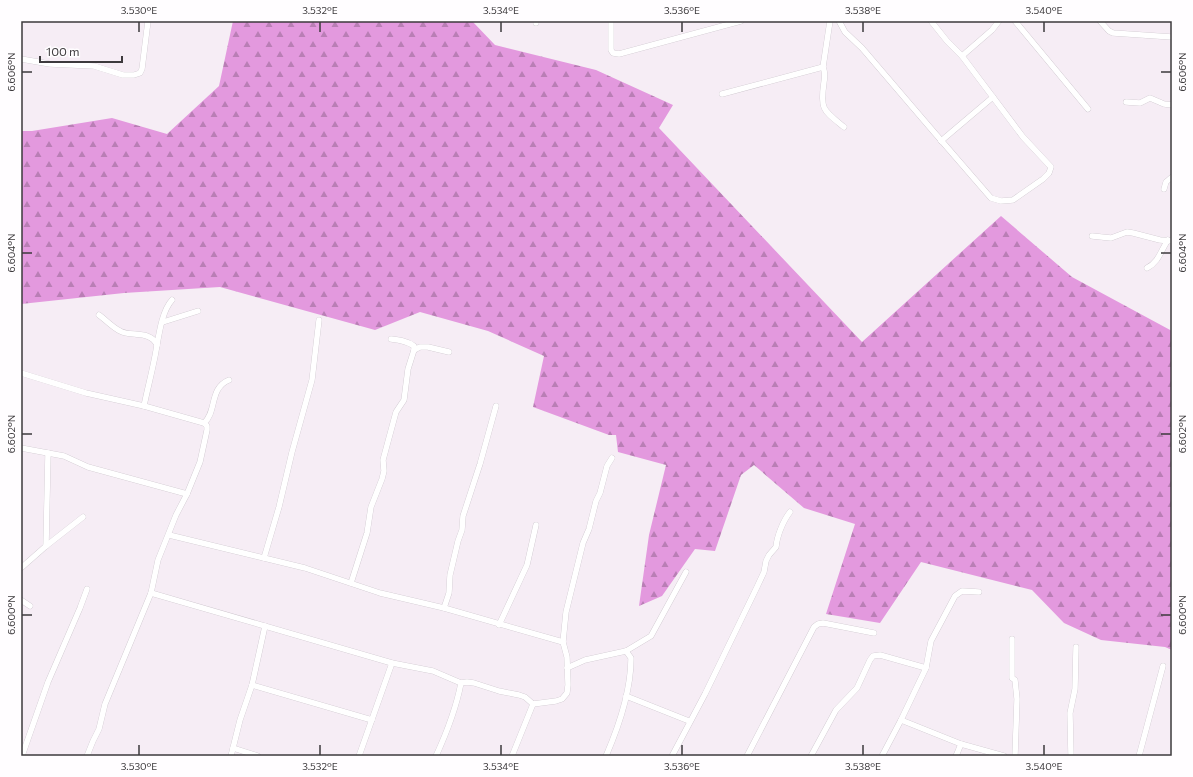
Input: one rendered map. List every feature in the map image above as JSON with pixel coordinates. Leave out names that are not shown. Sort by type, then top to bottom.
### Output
[{"type":"street","points":[[21,59],[50,64],[94,66],[124,75],[134,75],[140,73],[142,69],[148,21]]},
{"type":"street","points":[[611,21],[611,50],[613,53],[619,54],[741,21]]},
{"type":"street","points":[[830,21],[823,67],[825,74],[822,105],[830,116],[844,127]]},
{"type":"street","points":[[839,21],[845,32],[862,48],[991,198],[1001,201],[1013,200],[1025,190],[1050,174],[1051,167],[1023,137],[962,56],[947,41],[931,21]]},
{"type":"street","points":[[962,56],[992,30],[999,21]]},
{"type":"street","points":[[1015,21],[1088,109]]},
{"type":"street","points":[[1100,21],[1109,31],[1113,33],[1172,37]]},
{"type":"street","points":[[722,94],[823,67]]},
{"type":"street","points":[[941,141],[993,97]]},
{"type":"street","points":[[1126,102],[1140,103],[1150,98],[1164,104],[1172,105]]},
{"type":"street","points":[[1164,189],[1166,182],[1172,177]]},
{"type":"street","points":[[1092,236],[1111,238],[1127,232],[1153,239],[1170,240]]},
{"type":"street","points":[[1147,268],[1154,265],[1161,251],[1170,240]]},
{"type":"street","points":[[144,406],[159,332],[168,304],[172,300]]},
{"type":"street","points":[[163,322],[198,311]]},
{"type":"street","points":[[99,315],[121,332],[150,338],[155,341],[157,346]]},
{"type":"street","points":[[264,558],[279,507],[292,452],[312,380],[319,320]]},
{"type":"street","points":[[351,583],[367,533],[371,508],[382,479],[384,471],[383,460],[396,412],[404,400],[408,368],[414,350],[414,346],[406,341],[391,339]]},
{"type":"street","points":[[414,350],[420,347],[428,347],[449,352]]},
{"type":"street","points":[[21,373],[86,393],[144,406],[204,423],[207,430],[200,462],[187,494],[176,514],[158,560],[151,593],[105,704],[99,729],[87,756]]},
{"type":"street","points":[[204,423],[208,418],[219,386],[229,380]]},
{"type":"street","points":[[444,608],[449,593],[450,575],[462,530],[463,516],[480,464],[496,406]]},
{"type":"street","points":[[21,448],[67,457],[88,467],[187,494]]},
{"type":"street","points":[[46,546],[48,453]]},
{"type":"street","points":[[151,593],[392,663],[433,671],[460,683],[474,683],[499,691],[519,695],[525,697],[533,704],[562,699],[567,693],[568,685],[567,657],[563,642],[566,612],[577,564],[607,466],[612,458]]},
{"type":"street","points":[[672,756],[689,721],[705,694],[758,587],[764,572],[766,561],[776,547],[785,518],[790,512]]},
{"type":"street","points":[[21,568],[83,517]]},
{"type":"street","points":[[499,624],[527,565],[536,525]]},
{"type":"street","points":[[169,534],[305,568],[380,593],[444,608],[563,642]]},
{"type":"street","points":[[567,668],[585,660],[626,651],[651,636],[686,572]]},
{"type":"street","points":[[22,756],[48,682],[87,589]]},
{"type":"street","points":[[882,756],[926,668],[931,640],[955,596],[962,591],[979,592]]},
{"type":"street","points":[[21,600],[30,606]]},
{"type":"street","points":[[747,756],[814,627],[823,623],[874,634]]},
{"type":"street","points":[[231,756],[240,720],[252,685],[265,626]]},
{"type":"street","points":[[1012,639],[1012,678],[1015,680],[1017,699],[1015,756]]},
{"type":"street","points":[[1072,756],[1070,712],[1075,689],[1076,648]]},
{"type":"street","points":[[606,756],[616,730],[626,696],[631,658],[626,651]]},
{"type":"street","points":[[811,756],[836,710],[857,688],[871,658],[880,654],[926,668]]},
{"type":"street","points":[[359,756],[392,663]]},
{"type":"street","points":[[1139,756],[1163,666]]},
{"type":"street","points":[[436,756],[450,726],[457,703],[460,683]]},
{"type":"street","points":[[252,685],[372,720]]},
{"type":"street","points":[[626,696],[689,721]]},
{"type":"street","points":[[512,756],[533,704]]},
{"type":"street","points":[[901,720],[961,744],[1004,756]]},
{"type":"street","points":[[956,756],[961,744]]},
{"type":"street","points":[[233,748],[258,756]]},
{"type":"green space","points":[[233,21],[472,21],[495,45],[596,70],[673,105],[659,128],[862,342],[1001,216],[1072,277],[1172,331],[1172,650],[1165,647],[1101,640],[1064,623],[1032,590],[921,562],[880,623],[826,614],[855,524],[804,508],[754,465],[741,475],[715,551],[695,549],[662,596],[639,606],[649,535],[666,465],[618,452],[616,435],[609,435],[533,407],[544,356],[488,331],[420,312],[375,330],[220,287],[124,293],[21,304],[21,131],[32,131],[112,118],[167,134],[219,86]]}]
